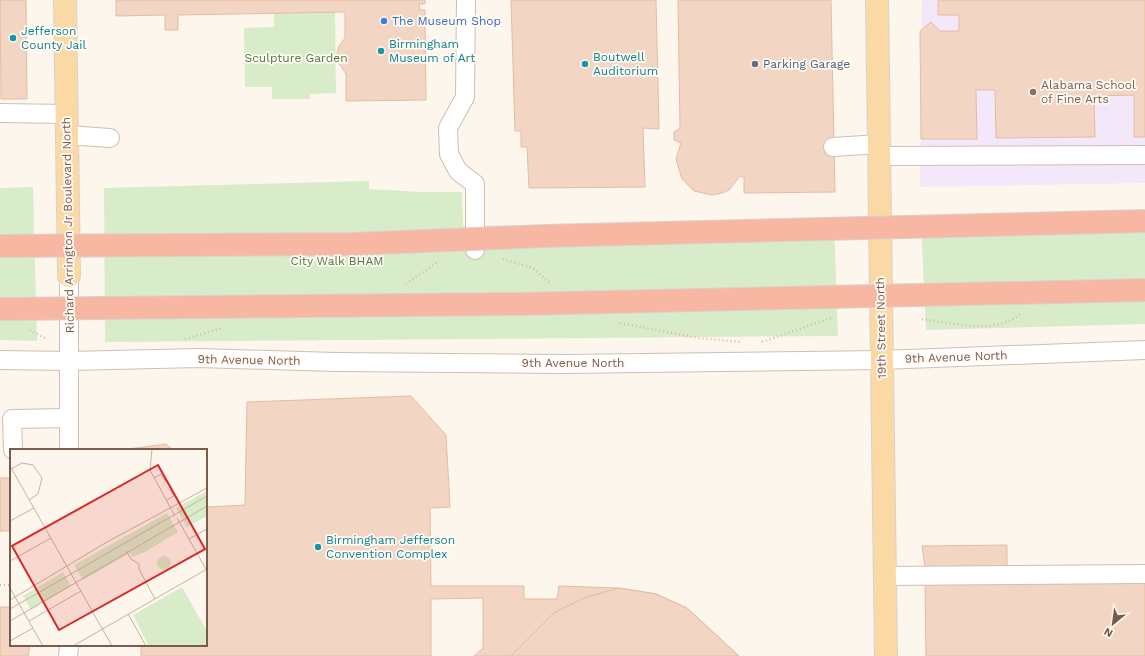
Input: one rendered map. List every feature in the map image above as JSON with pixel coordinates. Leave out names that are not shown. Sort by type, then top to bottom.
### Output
[{"type":"highway","points":[[0,246],[352,244],[545,236],[1145,221]]},
{"type":"highway","points":[[0,309],[520,304],[1145,290]]},
{"type":"main road","name":"Richard Arrington Jr Boulevard North","points":[[65,0],[69,276]]},
{"type":"main road","name":"19th Street North","points":[[877,0],[886,656]]},
{"type":"street","points":[[466,0],[465,97],[448,128],[449,154],[458,172],[475,184],[475,250]]},
{"type":"street","points":[[0,114],[67,114]]},
{"type":"street","points":[[67,136],[110,138]]},
{"type":"street","points":[[833,147],[879,150],[1145,155]]},
{"type":"street","name":"Richard Arrington Jr Boulevard North","points":[[69,276],[69,449]]},
{"type":"street","name":"9th Avenue North","points":[[0,360],[68,361],[199,358],[334,362],[564,364],[882,360],[1145,350]]},
{"type":"street","points":[[13,449],[12,419],[69,418]]},
{"type":"street","points":[[885,576],[1145,574]]},
{"type":"street","points":[[68,656],[69,646]]},
{"type":"shaded area","name":"Alabama School of Fine Arts","points":[[922,0],[1145,0],[1145,183],[920,187]]},
{"type":"green space","name":"Sculpture Garden","points":[[274,12],[335,12],[336,93],[310,94],[310,99],[272,99],[272,87],[245,87],[244,28],[274,27]]},
{"type":"green space","name":"City Walk BHAM","points":[[369,181],[369,189],[421,192],[462,192],[463,226],[834,221],[838,336],[105,342],[104,188]]},
{"type":"green space","points":[[33,187],[37,341],[0,340],[0,188]]},
{"type":"green space","points":[[1145,216],[1145,324],[926,330],[921,224]]},
{"type":"building","name":"Jefferson County Jail","points":[[0,0],[26,0],[27,99],[1,99]]},
{"type":"building","name":"Birmingham Museum of Art","points":[[116,0],[425,0],[425,4],[419,4],[420,10],[425,10],[426,100],[346,101],[346,74],[338,62],[337,53],[339,46],[345,38],[345,12],[178,15],[178,30],[165,30],[165,15],[116,16]]},
{"type":"building","name":"Boutwell Auditorium","points":[[511,0],[656,0],[659,129],[643,128],[645,187],[529,188],[527,147],[521,147],[521,131],[515,131]]},
{"type":"building","name":"Parking Garage","points":[[678,0],[831,0],[835,192],[744,193],[744,177],[740,176],[729,190],[712,195],[694,191],[682,179],[676,159],[681,143],[674,140],[674,132],[680,128]]},
{"type":"building","name":"Alabama School of Fine Arts","points":[[938,0],[1145,0],[1145,137],[1134,137],[1134,95],[1094,96],[1095,137],[996,138],[995,90],[976,90],[977,139],[921,139],[920,31],[931,22],[940,31],[959,31],[959,15],[938,15]]},
{"type":"building","name":"Birmingham Jefferson Convention Complex","points":[[411,396],[446,435],[450,507],[430,508],[431,586],[524,586],[524,599],[557,599],[559,586],[619,588],[656,594],[687,608],[739,656],[474,656],[483,648],[483,598],[431,599],[431,656],[141,656],[141,646],[207,646],[207,507],[245,505],[247,402]]},
{"type":"building","points":[[166,444],[172,449],[128,449]]},
{"type":"building","points":[[0,478],[10,478],[10,531],[0,531]]},
{"type":"building","points":[[1007,545],[1007,567],[925,567],[922,546]]},
{"type":"building","points":[[1145,581],[1145,656],[926,656],[925,582]]},
{"type":"building","points":[[619,588],[656,594],[687,608],[739,656],[511,656],[555,612],[584,598]]},
{"type":"building","points":[[0,607],[10,607],[10,646],[30,646],[28,656],[0,656]]},
{"type":"place","name":"The Museum Shop","points":[[384,21]]},
{"type":"place","name":"Jefferson County Jail","points":[[13,38]]},
{"type":"place","name":"Birmingham Museum of Art","points":[[381,51]]},
{"type":"place","name":"Boutwell Auditorium","points":[[585,64]]},
{"type":"place","name":"Parking Garage","points":[[755,64]]},
{"type":"place","name":"Alabama School of Fine Arts","points":[[1033,92]]},
{"type":"place","name":"Birmingham Jefferson Convention Complex","points":[[318,547]]}]
